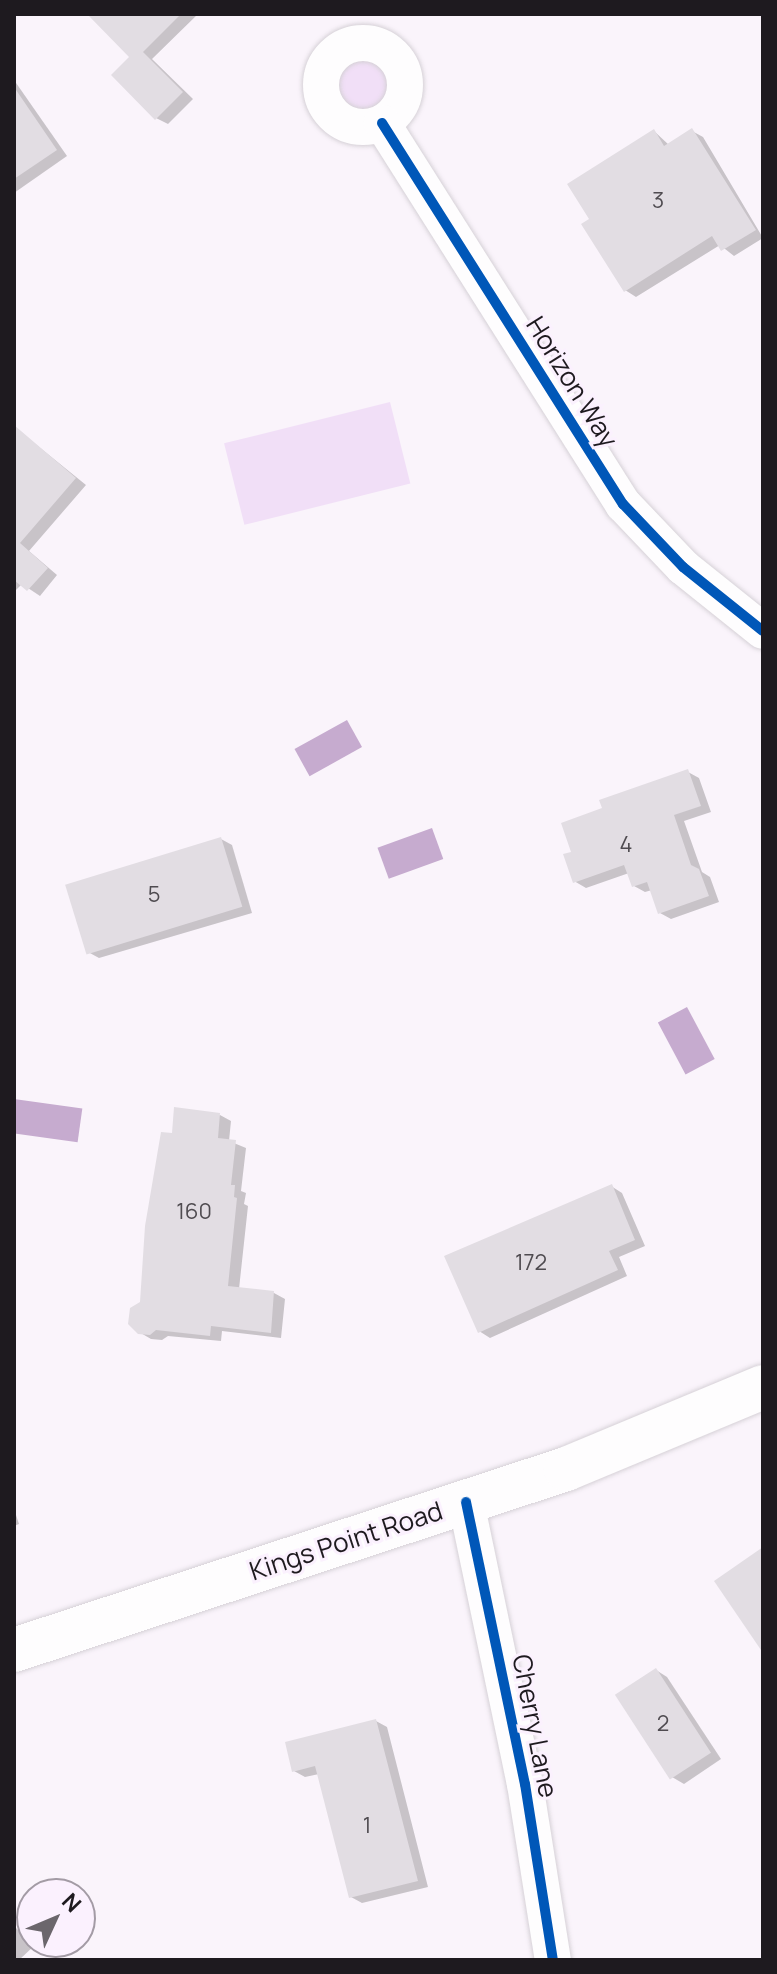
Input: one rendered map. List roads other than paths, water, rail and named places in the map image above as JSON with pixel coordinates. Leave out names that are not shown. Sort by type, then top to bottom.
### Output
[{"type":"main road","name":"Kings Point Road","points":[[14,1650],[566,1469],[763,1387]]},
{"type":"street","name":"Horizon Way","points":[[382,123],[623,504],[683,567],[763,631]]},
{"type":"street","name":"Cherry Lane","points":[[466,1502],[525,1784],[553,1960]]}]
